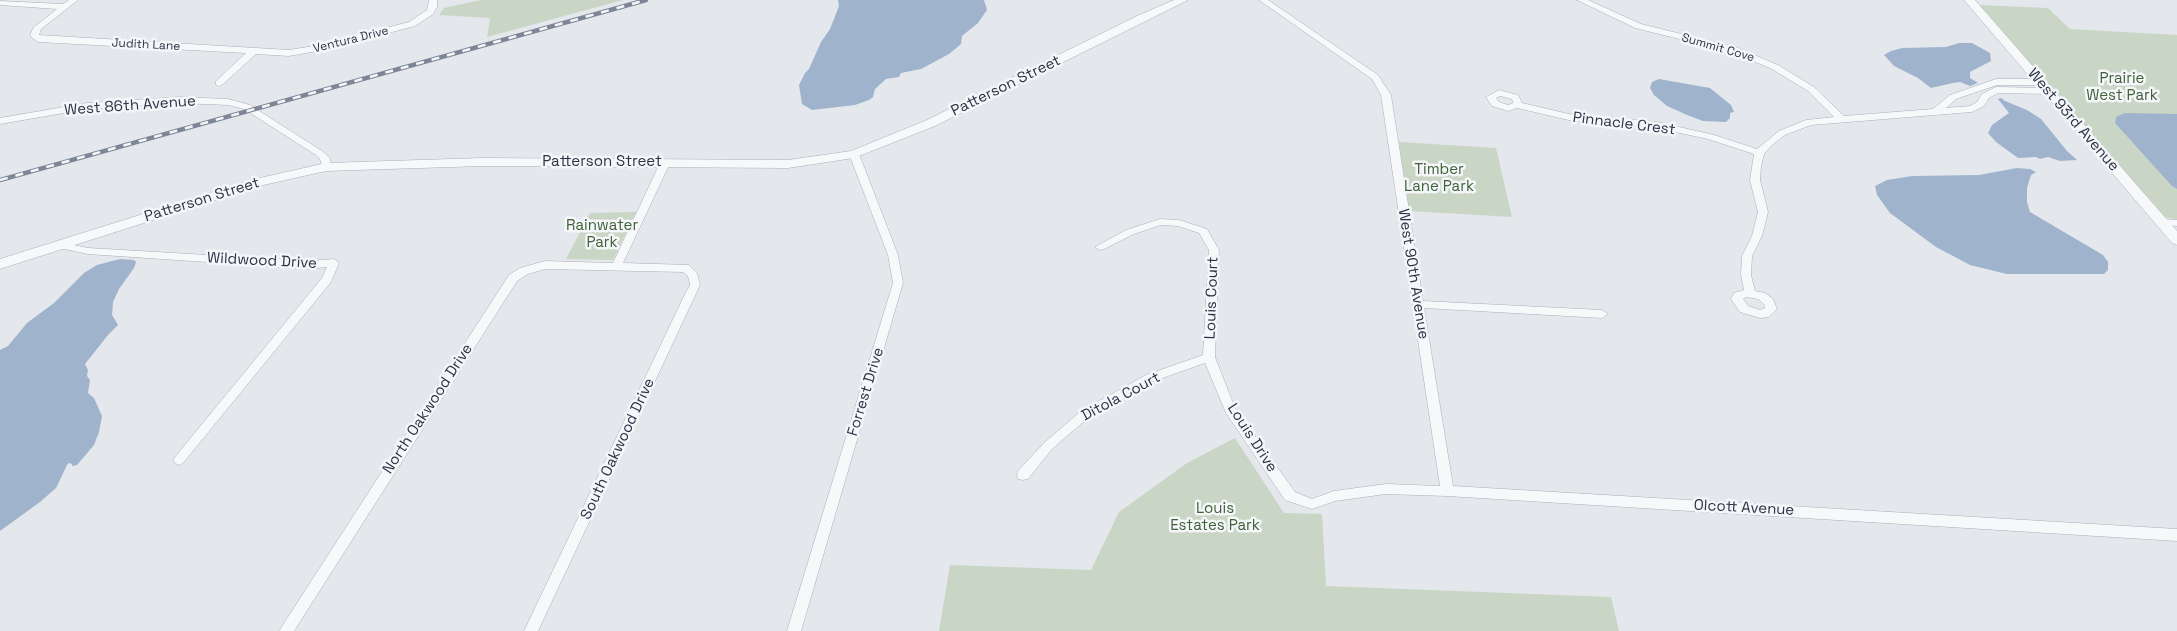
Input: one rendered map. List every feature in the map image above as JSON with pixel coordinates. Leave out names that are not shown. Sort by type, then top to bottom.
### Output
[{"type":"street","points":[[0,3],[65,7],[74,0]]},
{"type":"street","name":"Ventura Drive","points":[[254,51],[289,53],[305,51],[401,28],[423,18],[430,12],[433,7],[433,0]]},
{"type":"street","name":"Patterson Street","points":[[0,264],[270,179],[326,167],[482,162],[788,164],[854,154],[931,122],[1141,18],[1183,0]]},
{"type":"street","name":"West 90th Avenue","points":[[1263,0],[1375,77],[1386,95],[1447,490]]},
{"type":"street","name":"Summit Cove","points":[[1581,0],[1638,26],[1735,50],[1775,67],[1811,89],[1841,119]]},
{"type":"street","name":"West 93rd Avenue","points":[[1970,0],[2177,240]]},
{"type":"street","name":"Judith Lane","points":[[65,7],[37,28],[34,36],[38,39],[254,51]]},
{"type":"street","points":[[219,83],[254,51]]},
{"type":"street","points":[[1936,112],[1957,96],[1986,90],[1996,82],[2044,86]]},
{"type":"street","points":[[1750,293],[1746,276],[1747,256],[1757,236],[1763,212],[1755,180],[1759,153],[1782,133],[1794,126],[1809,122],[1966,110],[1979,106],[1986,90]]},
{"type":"street","points":[[1957,96],[1964,102],[1979,106]]},
{"type":"street","name":"West 86th Avenue","points":[[0,121],[78,107],[180,100],[228,102],[247,107],[319,153],[325,158],[326,167]]},
{"type":"street","name":"Pinnacle Crest","points":[[1517,105],[1573,118],[1657,125],[1711,137],[1759,153]]},
{"type":"street","name":"Forrest Drive","points":[[794,631],[898,283],[893,255],[854,154]]},
{"type":"street","points":[[617,266],[627,241],[666,162]]},
{"type":"street","name":"Louis Court","points":[[1100,247],[1130,232],[1160,222],[1179,223],[1203,231],[1214,250],[1209,357]]},
{"type":"street","points":[[2162,222],[2177,223]]},
{"type":"street","name":"Wildwood Drive","points":[[59,245],[97,252],[310,265],[334,263],[327,280],[179,460]]},
{"type":"street","name":"North Oakwood Drive","points":[[286,631],[514,278],[524,271],[545,265],[685,268]]},
{"type":"street","name":"South Oakwood Drive","points":[[531,631],[695,285],[692,273],[685,268]]},
{"type":"street","points":[[1418,304],[1602,314]]},
{"type":"street","name":"Ditola Court","points":[[1023,474],[1048,446],[1085,414],[1150,378],[1209,357]]},
{"type":"street","name":"Louis Drive","points":[[1209,357],[1230,410],[1290,496],[1312,504]]},
{"type":"street","name":"Olcott Avenue","points":[[1312,504],[1334,496],[1386,489],[1447,490],[2177,535]]},
{"type":"green space","points":[[481,0],[623,0],[487,37],[490,18],[439,15],[444,8]]},
{"type":"green space","name":"Prairie West Park","points":[[1979,5],[2048,8],[2070,29],[2177,35],[2177,219],[2168,218],[2155,211]]},
{"type":"green space","name":"Timber Lane Park","points":[[1399,142],[1496,148],[1512,217],[1409,211]]},
{"type":"green space","name":"Rainwater Park","points":[[636,212],[613,260],[566,259],[590,213]]},
{"type":"green space","name":"Louis Estates Park","points":[[1235,438],[1284,513],[1322,514],[1326,586],[1611,597],[1619,631],[939,631],[950,565],[1091,570],[1119,512],[1187,463]]},
{"type":"water","points":[[838,0],[984,0],[987,10],[978,23],[962,36],[961,44],[949,54],[921,69],[901,73],[899,77],[886,79],[875,89],[873,97],[869,100],[855,105],[812,110],[802,104],[799,85],[809,69],[821,42],[830,29],[839,6]]},
{"type":"water","points":[[1959,43],[1972,43],[1990,53],[1991,61],[1970,72],[1970,78],[1978,83],[1970,86],[1960,82],[1931,88],[1918,78],[1894,66],[1884,55],[1902,48],[1946,47]]},
{"type":"water","points":[[1659,79],[1710,88],[1731,105],[1734,112],[1730,113],[1730,118],[1726,122],[1703,121],[1687,115],[1667,106],[1654,95],[1650,88],[1652,82]]},
{"type":"water","points":[[2001,98],[2041,119],[2067,151],[2077,160],[2060,161],[2048,157],[2040,159],[2036,157],[2018,158],[1996,142],[1988,133],[1992,125],[2009,113],[1998,99]]},
{"type":"water","points":[[2125,113],[2177,114],[2177,189],[2172,186],[2115,123],[2116,117]]},
{"type":"water","points":[[2017,168],[2030,169],[2036,172],[2031,175],[2027,188],[2027,202],[2030,212],[2103,255],[2108,262],[2108,270],[2104,274],[2007,274],[1970,265],[1936,247],[1890,213],[1877,195],[1875,186],[1887,180],[1912,176],[1979,175]]},
{"type":"water","points":[[120,259],[134,260],[136,262],[113,302],[112,315],[118,325],[85,364],[88,370],[87,376],[90,380],[88,393],[94,398],[102,416],[94,445],[77,465],[72,466],[69,463],[67,465],[56,488],[0,531],[0,350],[8,346],[27,323],[54,303],[84,273],[97,265]]},
{"type":"railway","points":[[0,180],[646,0]]}]
